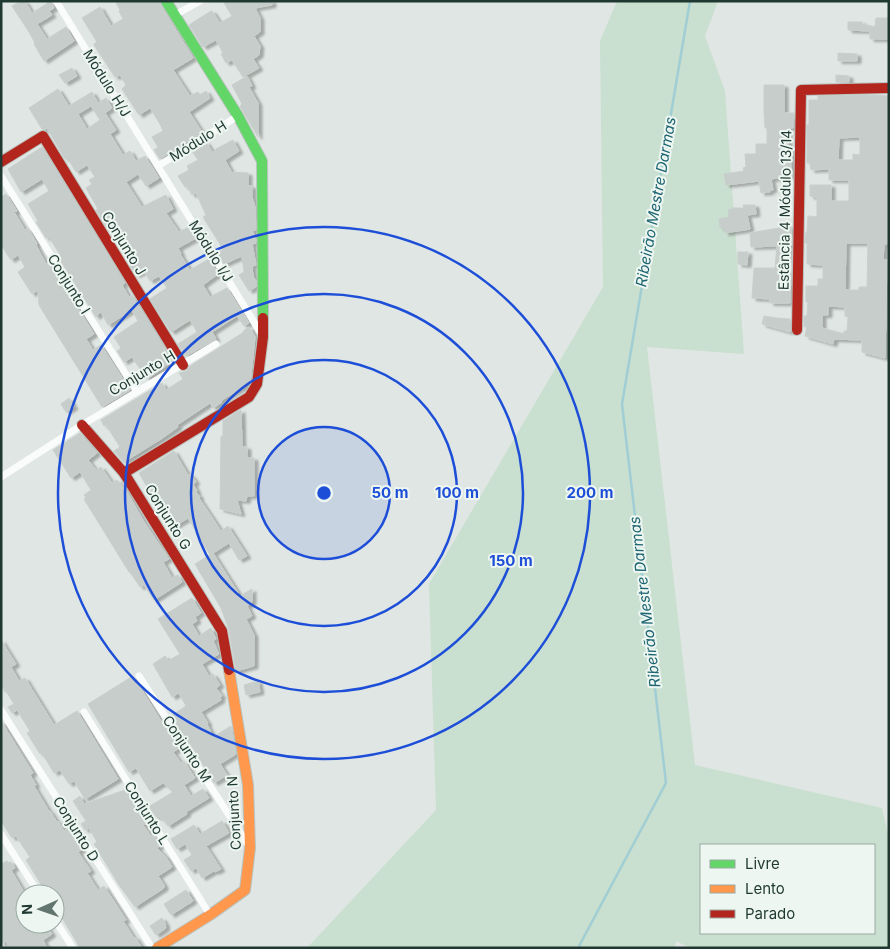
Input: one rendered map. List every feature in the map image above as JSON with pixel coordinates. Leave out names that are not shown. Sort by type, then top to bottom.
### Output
[{"type":"street","name":"Módulo H/J","points":[[56,1],[158,166]]},
{"type":"street","points":[[124,473],[250,397],[257,384],[263,337],[262,161],[238,116],[166,1]]},
{"type":"street","points":[[175,15],[200,1]]},
{"type":"street","name":"Estância 4 Módulo 13/14","points":[[797,330],[801,90],[889,88]]},
{"type":"street","name":"Módulo H","points":[[158,166],[238,116]]},
{"type":"street","name":"Conjunto J","points":[[1,162],[43,136],[182,364]]},
{"type":"street","name":"Módulo I/J","points":[[158,166],[263,337]]},
{"type":"street","name":"Conjunto I","points":[[1,176],[137,392]]},
{"type":"street","name":"Conjunto H","points":[[1,477],[82,425],[216,344]]},
{"type":"street","name":"Conjunto G","points":[[82,425],[124,473],[222,630]]},
{"type":"street","name":"Conjunto N","points":[[157,948],[210,915],[245,890],[250,848],[248,784],[222,630]]},
{"type":"street","name":"Conjunto M","points":[[139,676],[250,848]]},
{"type":"street","name":"Conjunto D","points":[[1,710],[152,948]]},
{"type":"street","name":"Conjunto L","points":[[84,712],[210,915]]},
{"type":"street","points":[[1,834],[33,884]]},
{"type":"street","points":[[64,934],[73,948]]},
{"type":"green space","points":[[617,1],[718,1],[705,36],[725,91],[744,354],[647,347],[695,765],[882,808],[889,839],[889,948],[690,948],[676,941],[675,948],[307,948],[436,810],[429,584],[603,287],[600,41]]},
{"type":"building","points":[[21,1],[26,3],[32,13],[51,1],[54,8],[49,11],[52,15],[37,24],[47,39],[66,27],[74,41],[44,61],[29,32],[12,6]]},
{"type":"building","points":[[115,1],[158,1],[193,58],[173,70],[190,96],[198,92],[200,95],[206,91],[210,98],[189,112],[202,132],[160,159],[154,150],[158,147],[152,137],[163,131],[160,124],[150,108],[139,115],[122,89],[126,85],[120,75],[115,77],[94,45],[97,42],[82,18],[100,7],[111,26],[123,19]]},
{"type":"building","points":[[223,1],[272,1],[272,5],[255,8],[260,18],[260,32],[254,36],[260,46],[259,55],[253,59],[259,68],[243,77],[232,60],[226,63],[216,40],[203,47],[189,25],[211,11],[220,23],[232,16]]},
{"type":"building","points":[[876,18],[889,18],[889,39],[870,39],[870,31],[848,30],[848,22],[862,22],[862,24],[875,27]]},
{"type":"building","points":[[838,53],[857,54],[857,61],[838,61]]},
{"type":"building","points":[[72,68],[77,76],[65,83],[59,75]]},
{"type":"building","points":[[836,75],[849,76],[849,82],[836,82]]},
{"type":"building","points":[[247,76],[252,86],[249,87],[258,103],[258,137],[240,106],[242,104],[232,85]]},
{"type":"building","points":[[764,85],[784,85],[784,113],[794,113],[793,128],[788,128],[792,176],[771,179],[773,190],[761,193],[759,181],[726,185],[724,174],[744,171],[743,168],[746,167],[745,154],[756,154],[756,144],[767,144]]},
{"type":"building","points":[[58,89],[69,106],[92,92],[98,103],[106,98],[112,108],[105,113],[116,130],[110,134],[123,155],[130,151],[136,161],[145,156],[159,178],[146,186],[138,174],[126,182],[142,207],[166,195],[173,209],[166,213],[179,232],[189,227],[196,238],[178,248],[190,270],[209,259],[218,274],[203,285],[210,297],[227,288],[249,323],[244,326],[237,316],[212,332],[216,339],[186,356],[178,344],[197,332],[190,320],[171,332],[150,299],[167,288],[159,276],[150,281],[144,271],[136,275],[130,265],[133,262],[124,248],[121,250],[96,210],[98,209],[86,188],[92,184],[89,180],[95,177],[87,165],[76,172],[67,157],[65,159],[47,128],[45,130],[42,129],[29,108]],"holes":[[[91,106],[100,120],[87,129],[78,114]]]},
{"type":"building","points":[[818,96],[889,96],[888,223],[887,244],[884,244],[883,260],[887,260],[885,358],[862,352],[862,340],[834,339],[833,344],[805,336],[807,326],[804,327],[804,316],[807,316],[808,302],[806,302],[806,286],[818,286],[818,279],[823,279],[823,265],[807,264],[807,243],[805,243],[808,216],[817,217],[817,197],[810,196],[810,185],[831,185],[831,201],[849,201],[849,180],[829,180],[829,169],[811,170],[810,163],[807,163],[809,100],[818,100]],"holes":[[[860,137],[860,155],[853,154],[853,160],[838,160],[839,138]],[[846,243],[868,243],[867,287],[859,287],[859,290],[845,290]],[[828,306],[845,307],[845,316],[848,317],[847,331],[844,331],[844,334],[822,328],[822,315],[828,315]]]},
{"type":"building","points":[[233,140],[239,151],[225,160],[232,173],[248,173],[248,186],[252,186],[252,197],[255,207],[256,230],[252,230],[256,243],[252,244],[256,265],[252,267],[256,287],[249,291],[239,275],[244,272],[242,256],[224,264],[218,253],[223,249],[203,217],[206,215],[196,193],[192,195],[178,176],[189,170],[187,166],[198,160],[192,151],[206,142],[213,153],[216,149]]},
{"type":"building","points":[[42,147],[125,283],[122,285],[129,297],[132,295],[174,363],[170,363],[147,379],[132,357],[124,362],[117,351],[121,348],[114,337],[138,321],[132,310],[108,325],[101,312],[96,317],[58,257],[61,256],[56,248],[49,237],[46,238],[36,222],[38,221],[28,204],[49,191],[42,179],[21,192],[8,169]]},
{"type":"building","points":[[6,194],[17,211],[14,212],[25,230],[28,228],[46,264],[49,262],[94,334],[86,339],[93,350],[101,345],[130,390],[102,407],[39,305],[38,290],[32,294],[18,272],[25,267],[18,255],[11,260],[1,245],[1,197]]},
{"type":"building","points":[[743,205],[755,205],[756,214],[747,215],[750,229],[725,233],[724,227],[720,228],[719,219],[729,217],[728,210],[744,208]]},
{"type":"building","points":[[791,226],[792,245],[788,246],[786,269],[791,270],[790,303],[770,303],[770,299],[752,298],[754,268],[775,268],[777,246],[751,247],[750,233]]},
{"type":"building","points":[[738,252],[748,252],[747,265],[738,264]]},
{"type":"building","points":[[764,316],[790,319],[790,332],[762,324]]},
{"type":"building","points":[[249,327],[255,337],[250,383],[225,398],[213,408],[210,403],[177,425],[178,427],[161,439],[124,462],[114,451],[120,447],[101,420],[162,383],[166,390],[183,379],[179,373],[187,371],[190,366]]},
{"type":"building","points":[[69,398],[74,407],[66,412],[61,404]]},
{"type":"building","points":[[241,410],[242,447],[247,447],[247,458],[254,458],[254,496],[247,496],[246,501],[237,500],[241,514],[220,509],[223,421]]},
{"type":"building","points":[[80,433],[97,453],[88,460],[96,470],[101,467],[112,483],[117,480],[127,492],[144,522],[169,559],[163,562],[172,578],[178,575],[182,582],[154,600],[144,585],[140,587],[129,572],[84,499],[86,498],[84,495],[91,490],[80,472],[71,478],[53,450]]},
{"type":"building","points":[[174,451],[188,475],[191,475],[196,482],[193,484],[199,498],[221,531],[228,526],[247,556],[239,560],[229,543],[210,555],[188,518],[175,526],[165,509],[162,511],[150,491],[152,490],[146,485],[139,473]]},
{"type":"building","points":[[213,553],[240,596],[252,589],[252,602],[247,606],[252,616],[246,619],[254,635],[254,666],[236,671],[229,630],[221,608],[195,564]]},
{"type":"building","points":[[192,598],[201,613],[195,617],[197,621],[192,624],[199,636],[211,628],[216,639],[213,641],[219,654],[202,664],[209,676],[213,674],[220,685],[216,688],[222,696],[221,700],[201,712],[208,723],[213,737],[231,726],[236,754],[220,764],[227,775],[214,783],[171,716],[186,706],[179,693],[172,697],[153,664],[165,656],[168,661],[180,654],[158,619]]},
{"type":"building","points":[[1,640],[16,664],[11,667],[19,681],[25,678],[54,725],[77,711],[118,779],[85,799],[74,781],[69,784],[60,770],[54,773],[27,733],[30,731],[17,710],[12,713],[8,707],[14,704],[4,688],[1,689]]},
{"type":"building","points":[[133,676],[179,748],[173,752],[181,763],[184,761],[195,778],[184,785],[191,796],[203,789],[209,798],[168,826],[159,816],[156,817],[150,806],[173,792],[163,783],[150,791],[136,768],[129,772],[88,704]]},
{"type":"building","points":[[258,681],[260,692],[246,695],[244,685]]},
{"type":"building","points":[[1,721],[33,773],[30,775],[36,785],[34,786],[49,811],[64,831],[69,828],[82,849],[78,852],[91,871],[87,873],[98,890],[104,886],[126,920],[123,921],[142,948],[80,948],[65,923],[65,884],[41,884],[26,860],[30,857],[16,836],[12,838],[1,821]]},
{"type":"building","points":[[125,790],[147,823],[143,825],[160,846],[157,848],[172,867],[158,876],[164,888],[135,907],[94,844],[97,842],[89,828],[85,830],[81,824],[86,821],[73,801],[80,796],[84,804]]},
{"type":"building","points":[[222,821],[229,833],[206,846],[221,869],[202,878],[196,868],[191,871],[184,860],[192,855],[185,844],[177,849],[171,839],[194,825],[200,834]]},
{"type":"building","points":[[7,861],[8,863],[11,862],[15,868],[11,870],[19,884],[15,884],[15,934],[52,934],[43,940],[47,948],[10,948],[6,941],[1,944],[1,864]]},
{"type":"building","points":[[186,890],[193,901],[171,915],[164,904]]},
{"type":"building","points":[[162,918],[166,928],[156,935],[150,926]]},
{"type":"waterway","name":"Ribeirão Mestre Darmas","points":[[578,948],[666,783],[622,404],[690,1]]},
{"type":"traffic: fast","points":[[166,1],[238,116],[262,161],[263,318]]},
{"type":"traffic: slow","points":[[157,948],[210,915],[245,890],[250,848],[248,785],[229,670]]},
{"type":"traffic: jam","points":[[797,330],[801,90],[889,88]]},
{"type":"traffic: jam","points":[[1,162],[43,136],[183,365]]},
{"type":"traffic: jam","points":[[124,473],[249,397],[257,384],[263,337],[263,318]]},
{"type":"traffic: jam","points":[[82,425],[124,473],[222,631],[229,670]]}]
